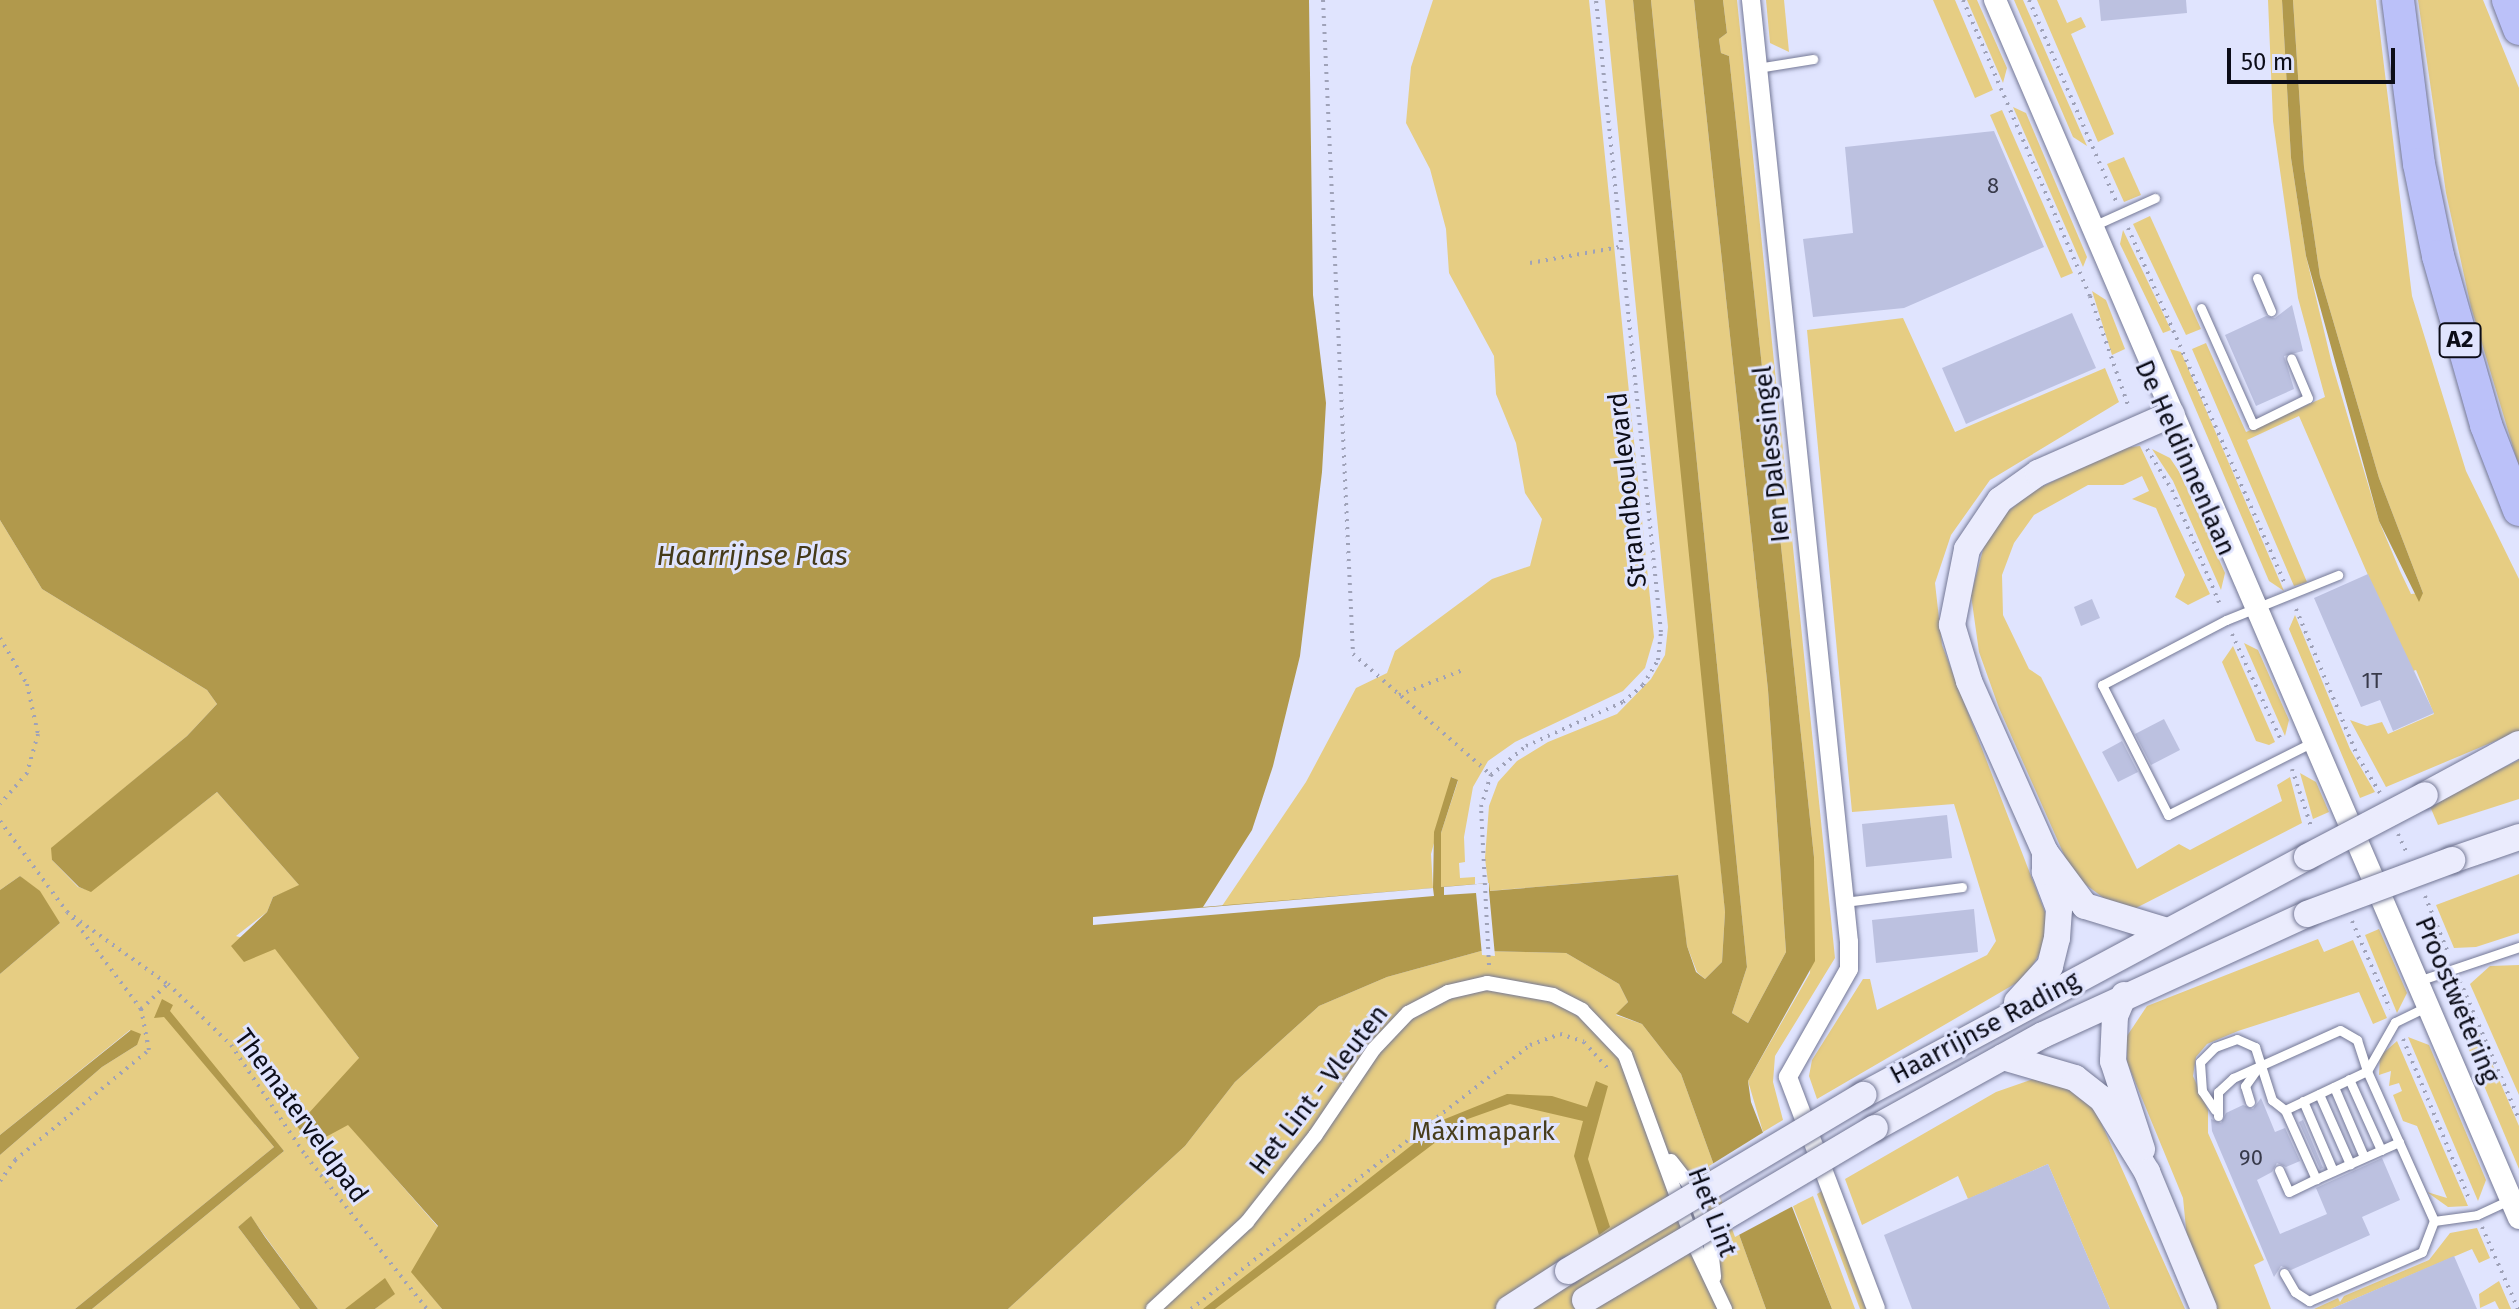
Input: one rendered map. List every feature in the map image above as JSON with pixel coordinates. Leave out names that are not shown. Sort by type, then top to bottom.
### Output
[{"type":"highway","name":"A2","points":[[2398,0],[2419,164],[2438,256],[2486,425],[2519,510]]},
{"type":"highway","points":[[2508,0],[2519,29]]},
{"type":"main road","points":[[2167,931],[2085,906],[2045,852],[1969,681],[1952,625],[1958,581],[1967,549],[2000,500],[2038,473],[2172,414]]},
{"type":"main road","name":"Haarrijnse Rading","points":[[1509,1309],[1863,1095],[2519,744]]},
{"type":"main road","name":"Haarrijnse Rading","points":[[1578,1304],[1875,1128],[2124,995],[2307,914],[2513,839]]},
{"type":"main road","points":[[2004,1017],[2053,956],[2059,909],[2045,872],[2045,852]]},
{"type":"main road","points":[[2124,995],[2115,1016],[2113,1061],[2139,1130],[2147,1172],[2204,1309]]},
{"type":"main road","points":[[2003,1057],[2088,1086],[2147,1172]]},
{"type":"street","name":"Ien Dalessingel","points":[[1751,0],[1845,902],[1849,969],[1788,1077],[1811,1146],[1876,1309]]},
{"type":"street","name":"De Heldinnenlaan","points":[[1995,0],[2311,743],[2341,806]]},
{"type":"street","name":"Proostwetering","points":[[2341,806],[2515,1209]]},
{"type":"street","name":"Het Lint - Vleuten","points":[[1153,1309],[1247,1222],[1315,1136],[1374,1049],[1408,1013],[1448,992],[1487,983],[1553,995],[1582,1010],[1625,1055],[1665,1154]]},
{"type":"street","name":"Het Lint","points":[[1665,1154],[1695,1246],[1725,1309]]},
{"type":"lane","points":[[1757,68],[1813,59]]},
{"type":"lane","points":[[2093,226],[2155,198]]},
{"type":"lane","points":[[2257,278],[2271,311]]},
{"type":"lane","points":[[2201,308],[2253,425],[2308,398],[2291,358]]},
{"type":"lane","points":[[2311,743],[2168,815],[2102,685],[2253,607],[2338,575]]},
{"type":"lane","points":[[1845,902],[1962,887]]},
{"type":"lane","points":[[2418,981],[2519,947]]},
{"type":"lane","points":[[2285,1110],[2367,1071],[2395,1022],[2428,1006]]},
{"type":"lane","points":[[2284,1273],[2295,1292],[2309,1301],[2422,1252],[2434,1221],[2367,1071],[2357,1040],[2340,1030],[2261,1065],[2233,1078],[2218,1092],[2216,1113],[2202,1091],[2198,1072],[2207,1054],[2237,1039],[2248,1040],[2261,1065],[2272,1100],[2285,1110],[2316,1179]]},
{"type":"lane","points":[[2250,1102],[2245,1086],[2261,1065]]},
{"type":"lane","points":[[2349,1079],[2381,1150]]},
{"type":"lane","points":[[2334,1087],[2364,1157]]},
{"type":"lane","points":[[2319,1094],[2350,1164]]},
{"type":"lane","points":[[2303,1101],[2333,1171]]},
{"type":"lane","points":[[2279,1170],[2289,1192],[2399,1142]]},
{"type":"lane","points":[[2434,1221],[2515,1209]]},
{"type":"path","points":[[1323,0],[1353,654],[1491,775],[1481,807],[1482,884],[1490,968]]},
{"type":"path","name":"Strandboulevard","points":[[1491,775],[1526,746],[1623,702],[1643,685],[1658,660],[1661,632],[1596,0]]},
{"type":"path","name":"De Heldinnenlaan","points":[[1963,0],[2090,296],[2137,430],[2172,490],[2287,755],[2313,832]]},
{"type":"path","name":"De Heldinnenlaan","points":[[2029,0],[2358,757],[2384,803]]},
{"type":"path","points":[[1530,263],[1620,247]]},
{"type":"path","points":[[0,638],[27,684],[38,734],[27,773],[0,804]]},
{"type":"path","points":[[1399,695],[1463,670]]},
{"type":"path","name":"Thematerveldpad","points":[[0,821],[67,912],[168,984],[231,1045],[306,1156],[427,1309]]},
{"type":"path","points":[[2396,829],[2407,855]]},
{"type":"path","name":"Proostwetering","points":[[2419,881],[2519,1119]]},
{"type":"path","points":[[2348,911],[2518,1309]]},
{"type":"path","points":[[0,1181],[15,1160],[149,1050],[141,1009],[67,912]]},
{"type":"path","points":[[141,1009],[168,984]]},
{"type":"path","points":[[1191,1309],[1530,1045],[1560,1034],[1584,1042],[1612,1074]]},
{"type":"green space","points":[[1433,0],[1589,0],[1654,637],[1645,668],[1623,691],[1515,742],[1488,761],[1473,787],[1464,837],[1465,862],[1459,863],[1460,878],[1475,877],[1475,885],[1440,887],[1441,833],[1458,781],[1452,777],[1431,854],[1433,888],[1222,906],[1306,782],[1356,688],[1387,673],[1395,651],[1492,579],[1530,566],[1542,519],[1525,493],[1516,443],[1496,394],[1494,356],[1449,273],[1446,229],[1430,169],[1406,123],[1411,67]]},
{"type":"green space","points":[[1605,0],[1633,0],[1677,413],[1725,912],[1722,962],[1705,979],[1697,972],[1687,946],[1677,875],[1489,891],[1485,858],[1489,806],[1498,782],[1517,761],[1548,742],[1617,714],[1651,679],[1665,655],[1668,627]]},
{"type":"green space","points":[[1651,0],[1694,0],[1768,690],[1786,952],[1748,1023],[1732,1013],[1747,967]]},
{"type":"green space","points":[[1723,0],[1737,0],[1835,958],[1775,1056],[1773,1082],[1783,1120],[1763,1132],[1748,1081],[1810,973],[1814,857],[1729,56],[1721,53],[1719,39],[1727,33]]},
{"type":"green space","points":[[1766,0],[1784,0],[1789,52],[1770,43]]},
{"type":"green space","points":[[1933,0],[1955,0],[1993,90],[1975,98]]},
{"type":"green space","points":[[1967,0],[1977,0],[2007,68],[2003,83]]},
{"type":"green space","points":[[2014,0],[2023,0],[2087,146],[2073,137]]},
{"type":"green space","points":[[2037,0],[2057,0],[2067,23],[2081,17],[2086,27],[2071,34],[2114,134],[2098,142]]},
{"type":"green space","points":[[2268,0],[2282,0],[2291,158],[2306,256],[2332,364],[2379,521],[2400,571],[2411,594],[2423,593],[2379,478],[2320,276],[2304,167],[2293,0],[2376,0],[2412,296],[2466,471],[2519,579],[2519,731],[2386,787],[2350,720],[2367,726],[2382,722],[2388,734],[2434,714],[2416,670],[2410,672],[2299,416],[2247,440],[2307,582],[2294,586],[2192,349],[2206,343],[2246,432],[2325,397],[2298,298],[2273,121]]},
{"type":"green space","points":[[2418,0],[2483,0],[2519,88],[2519,467],[2471,307],[2446,193]]},
{"type":"green space","points":[[2013,107],[2026,113],[2087,257],[2083,267]]},
{"type":"green space","points":[[2002,110],[2073,273],[2061,278],[1990,115]]},
{"type":"green space","points":[[2124,157],[2141,195],[2124,202],[2107,164]]},
{"type":"green space","points":[[2150,216],[2201,329],[2186,335],[2133,224]]},
{"type":"green space","points":[[2123,230],[2171,330],[2163,333],[2120,244]]},
{"type":"green space","points":[[2092,291],[2106,300],[2125,349],[2112,355]]},
{"type":"green space","points":[[1903,318],[1955,432],[2105,368],[2119,402],[1990,480],[1951,535],[1935,583],[1942,645],[2048,920],[2043,948],[2025,978],[1817,1099],[1809,1076],[1812,1060],[1863,979],[1870,979],[1877,1010],[1987,955],[1996,941],[1954,804],[1852,812],[1807,330]]},
{"type":"green space","points":[[2170,349],[2181,352],[2284,591],[2269,581]]},
{"type":"green space","points":[[2140,446],[2210,594],[2188,605],[2175,597],[2185,575],[2156,508],[2132,499],[2149,491],[2142,476],[2123,485],[2088,485],[2034,515],[2014,543],[2002,575],[2003,615],[2029,669],[2041,677],[2137,869],[2179,844],[2190,850],[2282,801],[2277,785],[2290,777],[2302,823],[2136,908],[2109,902],[2073,875],[1999,708],[1979,652],[1971,595],[1984,546],[2006,513],[2033,491],[2122,448]]},
{"type":"green space","points":[[2152,449],[2170,458],[2180,473],[2225,573],[2221,590],[2173,481]]},
{"type":"green space","points":[[0,520],[42,589],[207,690],[217,704],[187,736],[52,848],[52,860],[78,887],[91,891],[217,792],[300,886],[273,897],[267,912],[236,936],[275,948],[359,1058],[348,1124],[438,1227],[412,1272],[442,1309],[375,1309],[394,1294],[345,1309],[318,1309],[251,1217],[238,1227],[300,1309],[92,1309],[284,1151],[164,1016],[274,1147],[75,1309],[0,1309],[0,1155],[102,1067],[137,1045],[130,1030],[0,1135],[0,974],[60,923],[20,876],[0,890]]},
{"type":"green space","points":[[2295,615],[2350,749],[2375,792],[2360,798],[2289,629]]},
{"type":"green space","points":[[2244,643],[2258,650],[2289,720],[2285,736]]},
{"type":"green space","points":[[2233,646],[2275,742],[2269,745],[2256,741],[2222,662]]},
{"type":"green space","points":[[2519,760],[2519,799],[2438,825],[2429,804]]},
{"type":"green space","points":[[2300,773],[2316,782],[2329,812],[2313,819]]},
{"type":"green space","points":[[2519,874],[2519,933],[2476,947],[2454,948],[2436,905]]},
{"type":"green space","points":[[2379,929],[2407,993],[2397,1013],[2365,935]]},
{"type":"green space","points":[[2318,939],[2324,952],[2353,940],[2387,1018],[2373,1024],[2359,992],[2238,1031],[2207,1044],[2196,1057],[2193,1076],[2208,1110],[2208,1133],[2264,1260],[2254,1265],[2271,1309],[2217,1309],[2187,1239],[2183,1198],[2127,1062],[2127,1036],[2147,1006]]},
{"type":"green space","name":"Máximapark","points":[[1481,951],[1566,953],[1619,984],[1628,1002],[1616,1015],[1642,1024],[1681,1074],[1766,1309],[1008,1309],[1185,1146],[1235,1082],[1319,1006],[1387,977]]},
{"type":"green space","points":[[2519,965],[2519,1095],[2470,984],[2490,966]]},
{"type":"green space","points":[[2463,996],[2519,1126],[2519,1169],[2461,1031]]},
{"type":"green space","points":[[2408,1037],[2429,1045],[2486,1180],[2478,1201]]},
{"type":"green space","points":[[2397,1041],[2468,1206],[2448,1207],[2427,1192],[2447,1198],[2417,1126],[2403,1121],[2393,1095],[2402,1091],[2399,1083],[2389,1086],[2391,1071],[2379,1075],[2380,1056]]},
{"type":"green space","points":[[2039,1077],[2090,1098],[2185,1309],[2110,1309],[2048,1164],[1968,1199],[1958,1176],[1862,1225],[1845,1179],[1996,1092]]},
{"type":"green space","points":[[1822,1191],[1866,1309],[1860,1309],[1817,1194]]},
{"type":"green space","points":[[1813,1196],[1855,1309],[1832,1309],[1793,1206]]},
{"type":"green space","points":[[2477,1228],[2490,1258],[2479,1263],[2472,1249],[2331,1309],[2314,1309],[2338,1298],[2340,1302],[2344,1296],[2429,1260],[2450,1233]]},
{"type":"green space","points":[[2499,1281],[2511,1309],[2499,1309],[2495,1301],[2480,1308],[2479,1294]]},
{"type":"water","name":"Haarrijnse Plas","points":[[0,0],[1309,0],[1313,295],[1326,403],[1322,472],[1300,656],[1273,766],[1252,830],[1203,907],[1433,888],[1434,832],[1451,777],[1458,780],[1441,833],[1441,887],[1489,883],[1490,891],[1678,875],[1687,946],[1696,972],[1705,979],[1722,962],[1725,912],[1633,0],[1651,0],[1747,967],[1732,1013],[1748,1023],[1786,952],[1768,690],[1694,0],[1723,0],[1727,33],[1719,39],[1721,53],[1729,56],[1814,857],[1815,961],[1748,1081],[1751,1102],[1832,1309],[1766,1309],[1681,1074],[1642,1024],[1616,1014],[1628,1002],[1619,984],[1566,953],[1481,951],[1387,977],[1319,1006],[1235,1082],[1185,1146],[1008,1309],[442,1309],[411,1272],[438,1226],[348,1125],[311,1145],[297,1126],[359,1058],[275,949],[244,962],[231,946],[267,912],[273,897],[299,885],[217,792],[91,892],[79,887],[52,860],[51,848],[187,736],[217,704],[207,690],[42,589],[0,520]]},
{"type":"water","points":[[2282,0],[2293,0],[2304,167],[2320,276],[2379,478],[2423,593],[2419,602],[2379,521],[2306,256],[2291,158]]},
{"type":"water","points":[[20,876],[40,891],[60,923],[0,974],[0,890]]},
{"type":"water","points":[[162,999],[173,1005],[170,1011],[284,1151],[92,1309],[75,1309],[274,1147],[164,1017],[154,1018]]},
{"type":"water","points":[[131,1030],[141,1034],[137,1045],[102,1067],[0,1155],[0,1135]]},
{"type":"water","points":[[1596,1081],[1608,1086],[1588,1159],[1610,1227],[1599,1235],[1574,1156],[1583,1121],[1510,1104],[1465,1120],[1215,1309],[1203,1309],[1445,1119],[1507,1094],[1552,1096],[1587,1107]]},
{"type":"water","points":[[251,1216],[318,1309],[300,1309],[238,1227]]},
{"type":"water","points":[[385,1278],[395,1294],[375,1309],[345,1309]]},
{"type":"pier","points":[[1489,883],[1495,956],[1482,955],[1476,893],[1444,895],[1444,887]]},
{"type":"pier","points":[[1433,888],[1434,896],[1093,925],[1093,917]]},
{"type":"pier","points":[[1767,1130],[1797,1204],[1735,1237],[1709,1166]]},
{"type":"building","points":[[2099,0],[2186,0],[2187,13],[2101,21]]},
{"type":"building","points":[[1994,131],[2044,247],[1904,308],[1813,317],[1803,239],[1853,233],[1845,147]]},
{"type":"building","points":[[2292,305],[2303,351],[2284,356],[2294,389],[2256,406],[2225,335],[2266,316],[2275,318]]},
{"type":"building","points":[[2072,313],[2096,368],[1966,424],[1942,368]]},
{"type":"building","points":[[2368,574],[2434,713],[2393,731],[2380,700],[2361,707],[2314,598]]},
{"type":"building","points":[[2092,599],[2100,618],[2081,626],[2074,607]]},
{"type":"building","points":[[2164,719],[2180,750],[2151,765],[2135,734]]},
{"type":"building","points":[[2122,741],[2138,772],[2118,782],[2102,752]]},
{"type":"building","points":[[1947,815],[1952,858],[1866,867],[1862,824]]},
{"type":"building","points":[[1974,909],[1978,952],[1876,963],[1872,920]]},
{"type":"building","points":[[2261,1098],[2275,1132],[2285,1128],[2300,1161],[2286,1167],[2277,1163],[2272,1172],[2257,1180],[2280,1234],[2327,1214],[2316,1188],[2382,1158],[2400,1200],[2362,1217],[2370,1235],[2291,1270],[2281,1266],[2274,1277],[2212,1131],[2211,1119],[2221,1123],[2226,1113],[2243,1105],[2253,1109]]},
{"type":"building","points":[[2303,1120],[2323,1168],[2320,1169],[2299,1122]]},
{"type":"building","points":[[2048,1164],[2110,1309],[1912,1309],[1884,1235]]},
{"type":"building","points":[[2454,1256],[2477,1309],[2331,1309]]}]
